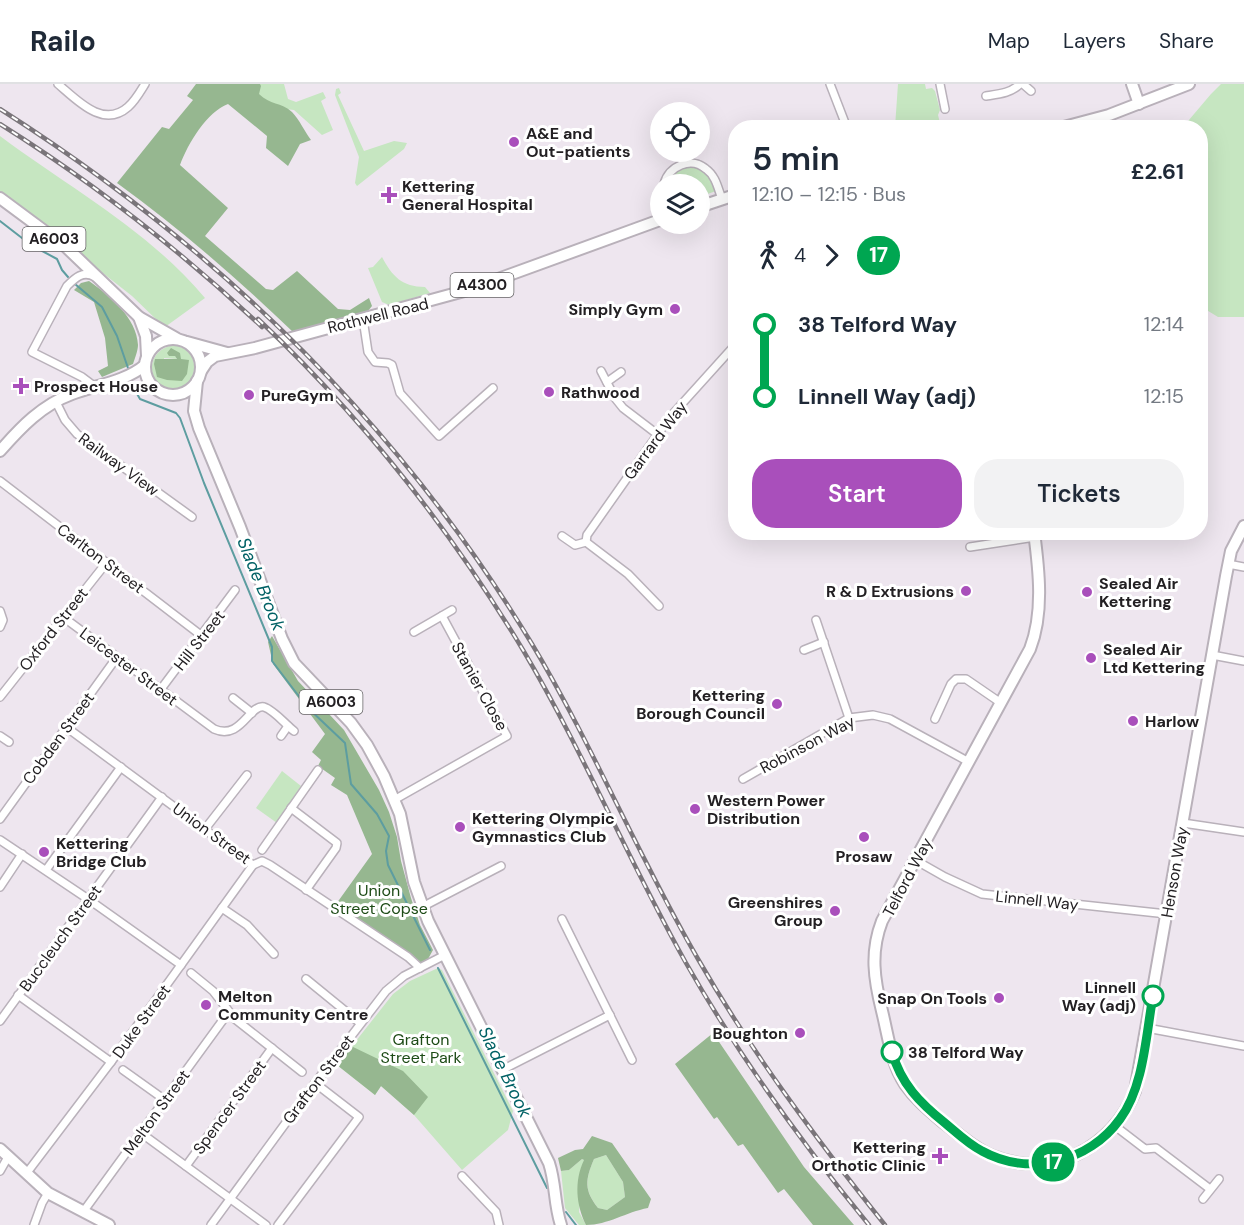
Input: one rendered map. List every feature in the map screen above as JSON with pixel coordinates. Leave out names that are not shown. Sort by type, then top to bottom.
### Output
[{"type":"main road","points":[[1131,84],[1139,104]]},
{"type":"main road","points":[[1090,120],[1139,104],[1188,84]]},
{"type":"main road","points":[[710,203],[728,197]]},
{"type":"main road","name":"A6003","points":[[0,198],[66,247],[139,317],[181,340]]},
{"type":"main road","name":"Rothwell Road","points":[[199,376],[207,362],[215,356],[468,291],[650,224]]},
{"type":"main road","points":[[0,451],[26,422],[56,402],[94,386],[130,378],[146,361],[162,340],[181,340],[197,354],[201,362],[199,376],[183,393],[164,392],[148,380],[146,361],[146,336],[139,317]]},
{"type":"main road","name":"Rothwell Road","points":[[181,340],[228,353]]},
{"type":"main road","name":"A6003","points":[[199,376],[194,411],[199,428],[240,527],[282,639],[294,663],[317,690],[342,712],[367,745],[379,766],[404,829],[414,882],[422,907],[549,1163],[554,1178],[556,1210],[561,1225]]},
{"type":"main road","points":[[130,378],[186,402],[194,411]]},
{"type":"main road","name":"Henson Way","points":[[1035,1164],[1075,1156],[1097,1143],[1115,1126],[1135,1091],[1228,564],[1236,540],[1244,526]]},
{"type":"main road","name":"Telford Way","points":[[1035,540],[1038,603],[1036,630],[1030,649],[882,921],[873,957],[876,983],[898,1070],[904,1082],[922,1105],[981,1150],[1004,1159],[1035,1164]]},
{"type":"main road","points":[[4,1153],[48,1193],[109,1225]]},
{"type":"main road","name":"A6003","points":[[553,1225],[556,1210]]},
{"type":"street","points":[[58,84],[91,111],[110,115],[129,107],[146,84]]},
{"type":"street","points":[[830,84],[844,120]]},
{"type":"street","points":[[940,84],[945,109]]},
{"type":"street","points":[[986,96],[1003,94],[1022,84],[1031,91]]},
{"type":"street","points":[[670,174],[677,166],[686,163],[694,163],[707,169],[716,181],[722,199]]},
{"type":"street","points":[[94,386],[32,352],[67,286],[75,278],[83,274],[91,275],[105,283]]},
{"type":"street","points":[[363,319],[370,357],[375,362],[392,365],[400,393],[440,436],[493,388]]},
{"type":"street","name":"Garrard Way","points":[[586,542],[587,535],[657,434],[728,352]]},
{"type":"street","points":[[601,371],[623,408],[657,434]]},
{"type":"street","points":[[607,382],[621,372]]},
{"type":"street","points":[[76,375],[79,384],[78,392]]},
{"type":"street","name":"Railway View","points":[[56,402],[65,420],[77,435],[192,517]]},
{"type":"street","name":"Carlton Street","points":[[0,481],[202,636]]},
{"type":"street","points":[[562,536],[575,545],[586,542],[624,570],[659,606]]},
{"type":"street","points":[[970,547],[1008,540]]},
{"type":"street","name":"Oxford Street","points":[[0,697],[107,562]]},
{"type":"street","points":[[1228,564],[1244,567]]},
{"type":"street","name":"Hill Street","points":[[161,689],[235,590]]},
{"type":"street","points":[[414,632],[452,610]]},
{"type":"street","points":[[0,611],[3,620],[0,627]]},
{"type":"street","name":"Stanier Close","points":[[394,800],[507,736],[442,616]]},
{"type":"street","name":"Leicester Street","points":[[63,617],[214,729],[222,732],[243,724],[252,713]]},
{"type":"street","points":[[816,620],[849,718]]},
{"type":"street","points":[[804,650],[824,642]]},
{"type":"street","points":[[1212,655],[1244,661]]},
{"type":"street","name":"Cobden Street","points":[[0,819],[117,657]]},
{"type":"street","points":[[935,719],[951,684],[956,679],[966,679],[1001,704]]},
{"type":"street","points":[[233,698],[252,713],[256,708],[266,708],[291,729],[280,736]]},
{"type":"street","name":"Robinson Way","points":[[743,779],[849,718],[873,715],[890,719],[969,762]]},
{"type":"street","name":"Union Street","points":[[66,727],[253,866],[262,861],[408,957],[420,968]]},
{"type":"street","points":[[0,736],[9,742]]},
{"type":"street","points":[[46,870],[121,767]]},
{"type":"street","points":[[262,850],[318,770]]},
{"type":"street","points":[[205,829],[247,775]]},
{"type":"street","name":"Buccleuch Street","points":[[0,1021],[162,797]]},
{"type":"street","points":[[291,808],[337,843],[336,848],[306,890]]},
{"type":"street","points":[[1183,823],[1244,832]]},
{"type":"street","points":[[0,840],[181,965]]},
{"type":"street","points":[[0,887],[22,854]]},
{"type":"street","name":"Linnell Way","points":[[915,860],[982,894],[1167,914]]},
{"type":"street","name":"Duke Street","points":[[26,1174],[111,1062],[253,866]]},
{"type":"street","points":[[422,907],[501,866]]},
{"type":"street","points":[[222,908],[247,924],[274,954]]},
{"type":"street","points":[[562,919],[632,1060]]},
{"type":"street","name":"Grafton Street","points":[[211,1225],[360,1023],[394,983],[445,955]]},
{"type":"street","points":[[191,973],[213,991],[228,1012],[302,1072]]},
{"type":"street","points":[[306,979],[360,1023]]},
{"type":"street","points":[[18,995],[111,1062]]},
{"type":"street","name":"Melton Street","points":[[83,1212],[228,1012]]},
{"type":"street","points":[[502,1070],[610,1015]]},
{"type":"street","points":[[1147,1028],[1244,1046]]},
{"type":"street","name":"Spencer Street","points":[[186,1166],[272,1048]]},
{"type":"street","points":[[123,1070],[165,1100]]},
{"type":"street","points":[[278,1225],[359,1116],[315,1083]]},
{"type":"street","points":[[1115,1126],[1145,1149],[1156,1148],[1210,1189]]},
{"type":"street","points":[[141,1133],[266,1225]]},
{"type":"street","points":[[0,1171],[4,1153]]},
{"type":"street","points":[[462,1176],[496,1212],[499,1225]]},
{"type":"street","points":[[1203,1199],[1219,1179]]},
{"type":"street","points":[[33,1225],[48,1193]]},
{"type":"green space","points":[[196,84],[260,84],[259,94],[292,112],[311,140],[300,144],[288,166],[266,148],[267,136],[228,104],[213,114],[193,138],[180,165],[228,208],[205,236],[266,289],[273,290],[297,271],[338,309],[350,310],[369,298],[372,306],[368,311],[293,332],[208,254],[117,183],[162,127],[169,129],[193,100],[187,96]]},
{"type":"green space","points":[[243,84],[284,84],[288,99],[296,102],[323,92],[326,98],[321,101],[333,130],[322,135],[294,110],[269,107]]},
{"type":"green space","points":[[898,84],[925,84],[926,89],[932,88],[935,91],[940,110],[939,120],[895,120]]},
{"type":"green space","points":[[1221,84],[1244,84],[1244,317],[1218,317],[1208,311],[1208,120],[1189,120]]},
{"type":"green space","points":[[339,88],[341,93],[338,95],[364,151],[394,141],[407,143],[404,149],[357,186],[355,183],[359,157],[335,95],[336,89]]},
{"type":"green space","points":[[0,136],[133,230],[182,273],[205,298],[165,327],[132,296],[0,192]]},
{"type":"green space","points":[[690,165],[707,174],[673,174],[676,170]]},
{"type":"green space","points":[[710,179],[712,182],[716,191],[710,193]]},
{"type":"green space","points":[[382,257],[394,275],[404,283],[425,287],[430,293],[389,305],[382,302],[368,268],[373,267]]},
{"type":"green space","points":[[89,281],[121,308],[133,326],[138,345],[133,364],[102,377],[98,371],[108,366],[105,338],[94,302],[74,290],[81,283]]},
{"type":"green space","points":[[173,345],[178,346],[192,356],[193,373],[190,381],[184,387],[171,389],[162,386],[156,380],[152,364],[155,356]],"holes":[[[175,356],[181,359],[167,380],[164,358],[177,359]]]},
{"type":"green space","points":[[171,348],[180,353],[181,359],[189,360],[187,374],[182,381],[157,377],[155,359],[177,359],[167,353]]},
{"type":"green space","name":"Union Street Copse","points":[[272,636],[298,681],[344,730],[379,790],[389,812],[411,898],[420,925],[433,950],[428,959],[418,964],[334,907],[372,854],[347,795],[331,785],[335,778],[318,766],[321,760],[312,752],[325,734],[273,664],[268,642]]},
{"type":"green space","points":[[282,771],[301,786],[277,823],[256,808]]},
{"type":"green space","name":"Grafton Street Park","points":[[438,968],[442,970],[513,1111],[508,1130],[462,1170],[414,1115],[381,1086],[375,1095],[337,1065],[393,994],[410,981]]},
{"type":"green space","points":[[713,1033],[804,1167],[854,1225],[813,1225],[784,1189],[778,1193],[743,1144],[738,1146],[717,1117],[714,1119],[675,1064]]},
{"type":"green space","points":[[351,1046],[403,1071],[428,1097],[414,1115],[381,1086],[375,1095],[337,1065]]},
{"type":"green space","points":[[592,1136],[612,1143],[651,1199],[648,1208],[602,1223],[586,1225],[580,1209],[578,1193],[579,1176],[584,1160],[582,1159],[569,1170],[561,1171],[558,1158],[583,1149]],"holes":[[[606,1155],[623,1182],[625,1197],[607,1210],[598,1208],[590,1196],[587,1185],[594,1159]]]},
{"type":"green space","points":[[606,1155],[623,1182],[625,1197],[607,1210],[598,1208],[590,1196],[587,1185],[594,1159]]},
{"type":"green space","points":[[582,1159],[584,1160],[579,1212],[586,1225],[579,1225],[565,1208],[561,1171],[569,1170]]},
{"type":"waterway","name":"Slade Brook","points":[[0,221],[31,245],[57,259],[68,277]]},
{"type":"waterway","name":"Slade Brook","points":[[75,284],[102,307],[117,336],[128,368]]},
{"type":"waterway","name":"Slade Brook","points":[[136,392],[140,399],[176,413],[180,418],[204,483],[272,647],[272,661],[307,707],[345,743],[351,784],[377,814],[389,836],[386,851],[388,865],[430,950]]},
{"type":"waterway","name":"Slade Brook","points":[[438,968],[547,1188]]},
{"type":"waterway","name":"Slade Brook","points":[[566,1212],[576,1225]]},
{"type":"railway","points":[[0,109],[80,163],[156,220],[229,281],[298,346],[362,414],[423,487],[480,564],[532,644],[575,722],[676,920],[740,1028],[786,1095],[885,1225]]},
{"type":"railway","points":[[0,124],[69,170],[136,219],[262,327]]},
{"type":"railway","points":[[258,319],[296,356],[368,434],[434,518],[495,605],[545,688],[644,885],[706,998],[772,1098],[869,1225]]},
{"type":"bus line","name":"17","points":[[892,1052],[898,1070],[911,1092],[922,1105],[968,1142],[995,1157],[1021,1163],[1035,1164],[1065,1159],[1097,1143],[1115,1126],[1126,1110],[1138,1081],[1153,996]]},
{"type":"place","name":"A&E and Out-patients","points":[[514,142]]},
{"type":"place","name":"Kettering General Hospital","points":[[389,195]]},
{"type":"place","name":"Simply Gym","points":[[675,309]]},
{"type":"place","name":"Prospect House","points":[[21,386]]},
{"type":"place","name":"Rathwood","points":[[549,392]]},
{"type":"place","name":"PureGym","points":[[249,395]]},
{"type":"place","name":"R & D Extrusions","points":[[966,591]]},
{"type":"place","name":"Sealed Air Kettering","points":[[1087,592]]},
{"type":"place","name":"Sealed Air Ltd Kettering","points":[[1091,658]]},
{"type":"place","name":"Kettering Borough Council","points":[[777,704]]},
{"type":"place","name":"Harlow","points":[[1133,721]]},
{"type":"place","name":"Western Power Distribution","points":[[695,809]]},
{"type":"place","name":"Kettering Olympic Gymnastics Club","points":[[460,827]]},
{"type":"place","name":"Prosaw","points":[[864,837]]},
{"type":"place","name":"Kettering Bridge Club","points":[[44,852]]},
{"type":"place","name":"Greenshires Group","points":[[835,911]]},
{"type":"place","name":"Linnell Way (adj)","points":[[1153,996]]},
{"type":"place","name":"Snap On Tools","points":[[999,998]]},
{"type":"place","name":"Melton Community Centre","points":[[206,1005]]},
{"type":"place","name":"Boughton","points":[[800,1033]]},
{"type":"place","name":"38 Telford Way","points":[[892,1052]]},
{"type":"place","name":"Kettering Orthotic Clinic","points":[[940,1156]]}]
